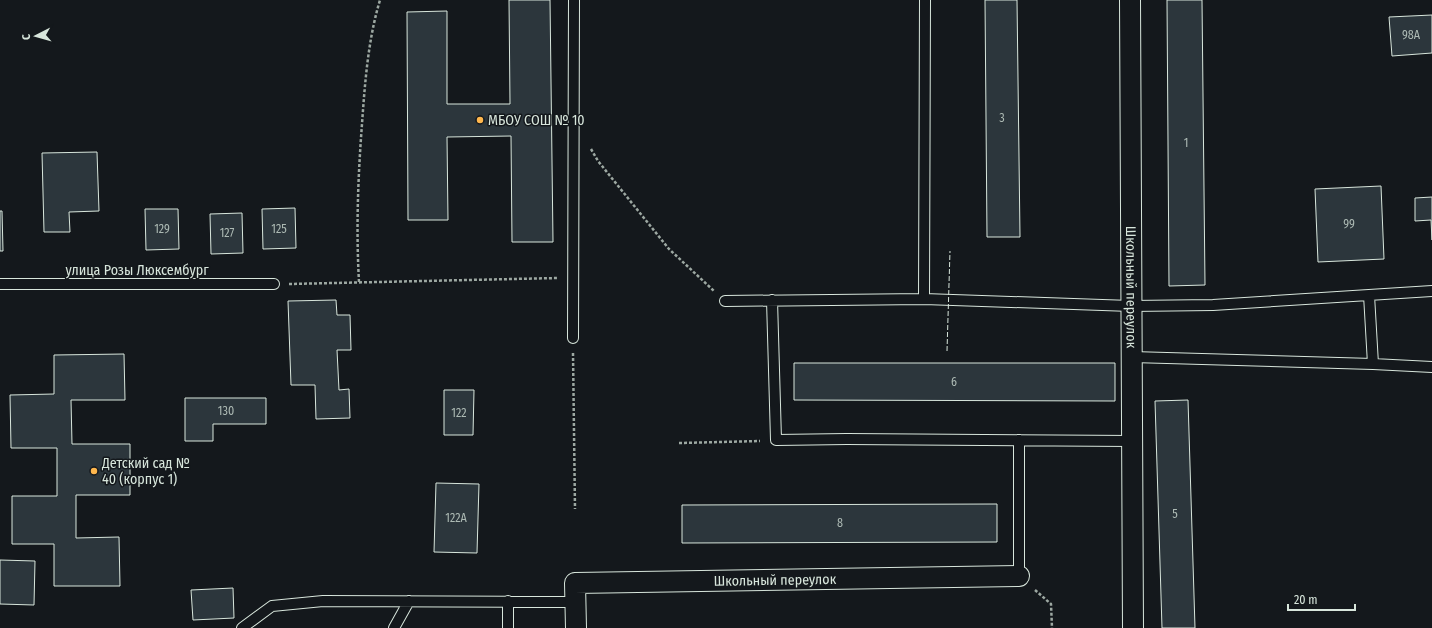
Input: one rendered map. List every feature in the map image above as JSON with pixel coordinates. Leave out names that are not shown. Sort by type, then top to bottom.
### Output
[{"type":"street","name":"Школьный переулок","points":[[1130,0],[1133,628]]},
{"type":"street","name":"Школьный переулок","points":[[576,628],[575,583],[1019,576]]},
{"type":"lane","points":[[573,338],[574,0]]},
{"type":"lane","points":[[924,299],[925,0]]},
{"type":"lane","name":"улица Розы Люксембург","points":[[0,284],[274,284]]},
{"type":"lane","points":[[725,301],[924,299],[1131,306],[1213,305],[1432,291]]},
{"type":"lane","points":[[1368,295],[1373,364]]},
{"type":"lane","points":[[772,300],[776,440],[1132,441]]},
{"type":"lane","points":[[1132,357],[1432,367]]},
{"type":"lane","points":[[1019,440],[1019,576]]},
{"type":"lane","points":[[242,628],[272,606],[323,600],[575,602]]},
{"type":"lane","points":[[394,628],[408,601]]},
{"type":"lane","points":[[508,602],[508,628]]},
{"type":"path","points":[[359,282],[357,241],[359,172],[366,71],[376,13],[380,0]]},
{"type":"path","points":[[591,148],[598,161],[669,249],[725,301]]},
{"type":"path","points":[[274,284],[573,278]]},
{"type":"path","points":[[573,338],[575,509]]},
{"type":"path","points":[[679,443],[776,440]]},
{"type":"path","points":[[1052,604],[1052,628]]},
{"type":"building","name":"МБОУ СОШ № 10","points":[[509,0],[550,0],[553,242],[512,242],[511,136],[447,137],[448,220],[408,220],[407,12],[447,11],[447,104],[510,104]]},
{"type":"building","points":[[985,0],[1017,0],[1020,237],[987,237]]},
{"type":"building","points":[[1167,0],[1202,0],[1205,285],[1169,286]]},
{"type":"building","points":[[1432,15],[1432,53],[1392,56],[1389,17]]},
{"type":"building","points":[[97,152],[99,211],[69,212],[70,232],[44,232],[42,153]]},
{"type":"building","points":[[1381,186],[1384,259],[1318,262],[1315,189]]},
{"type":"building","points":[[1432,197],[1432,240],[1431,220],[1415,221],[1415,198]]},
{"type":"building","points":[[295,208],[296,248],[263,249],[262,209]]},
{"type":"building","points":[[145,209],[178,209],[179,249],[146,250]]},
{"type":"building","points":[[0,211],[2,211],[3,251],[0,251]]},
{"type":"building","points":[[242,213],[243,253],[211,254],[210,214]]},
{"type":"building","points":[[336,300],[337,315],[350,315],[351,350],[337,350],[339,390],[349,389],[350,418],[316,419],[315,385],[291,385],[288,301]]},
{"type":"building","name":"Детский сад № 40 (корпус 1)","points":[[124,354],[125,400],[71,400],[72,444],[130,444],[130,495],[76,495],[76,538],[119,537],[120,586],[54,586],[54,544],[12,544],[12,496],[57,496],[57,448],[11,448],[10,395],[54,394],[54,355]]},
{"type":"building","points":[[794,363],[1115,363],[1115,401],[794,400]]},
{"type":"building","points":[[444,390],[474,390],[473,435],[444,435]]},
{"type":"building","points":[[185,398],[266,398],[266,424],[213,424],[213,441],[185,441]]},
{"type":"building","points":[[1188,400],[1195,628],[1162,628],[1155,401]]},
{"type":"building","points":[[436,483],[479,484],[477,553],[434,552]]},
{"type":"building","points":[[997,504],[997,542],[682,543],[682,505]]},
{"type":"building","points":[[0,560],[35,561],[34,605],[0,604]]},
{"type":"building","points":[[233,588],[234,618],[193,620],[191,590]]},
{"type":"fence","points":[[947,351],[950,251]]},
{"type":"place","name":"МБОУ СОШ № 10","points":[[480,120]]},
{"type":"place","name":"Детский сад № 40 (корпус 1)","points":[[94,471]]}]
